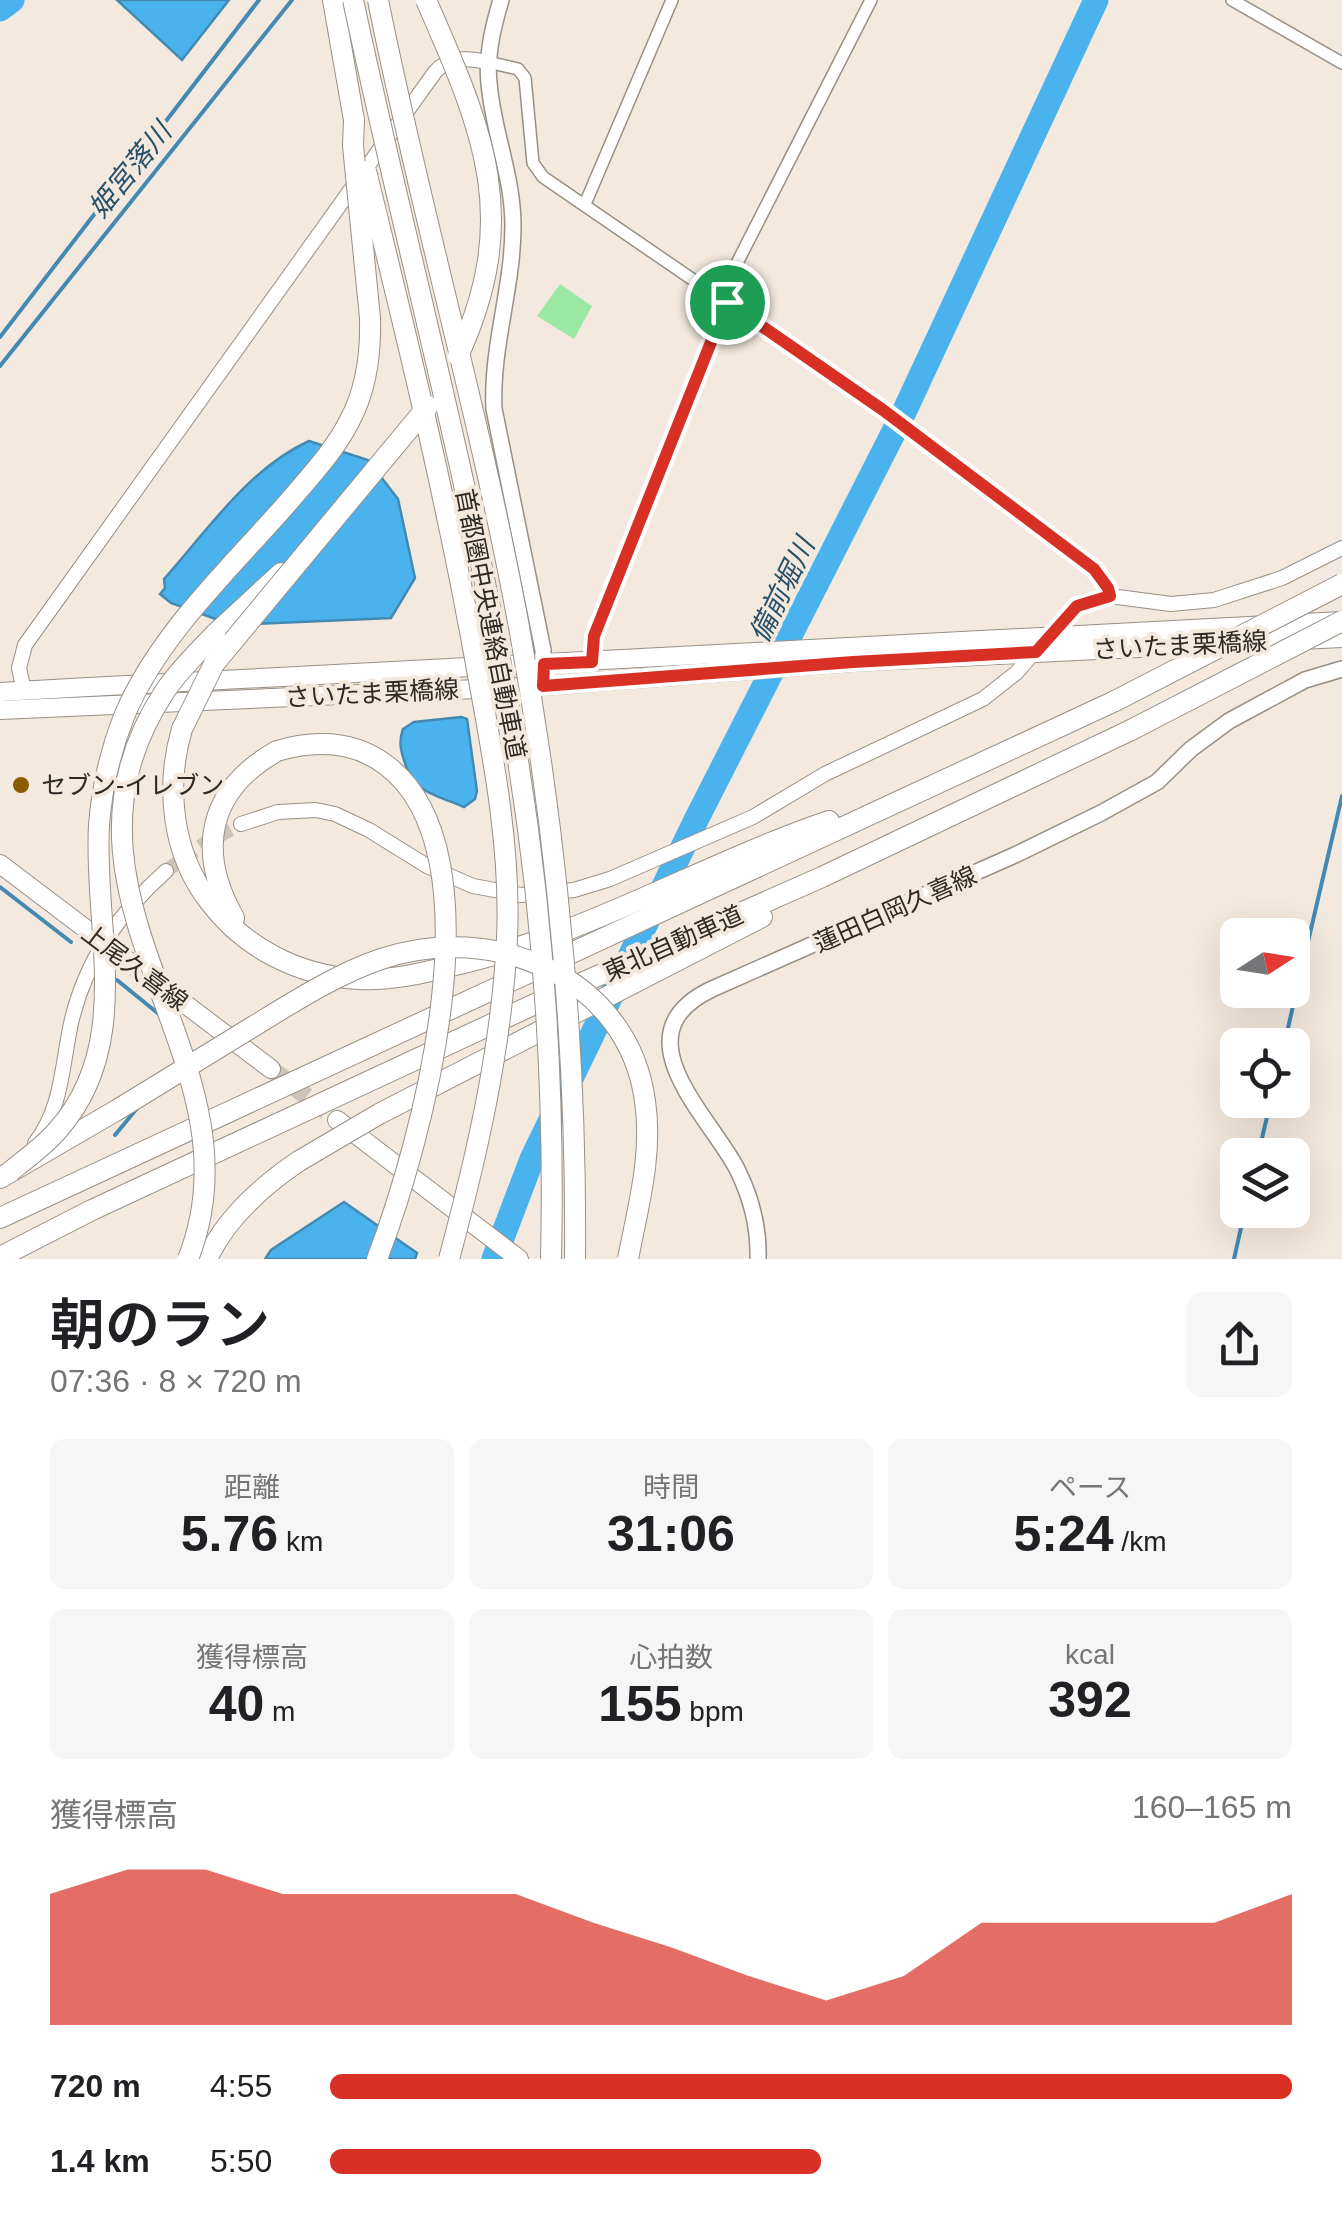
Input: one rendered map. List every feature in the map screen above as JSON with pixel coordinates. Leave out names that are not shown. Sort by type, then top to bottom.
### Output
[{"type":"highway","points":[[333,0],[354,120],[444,497],[484,706],[504,856],[507,936],[498,1030],[449,1259]]},
{"type":"highway","name":"首都圏中央連絡自動車道","points":[[353,0],[400,219],[468,502],[514,736],[532,862],[544,1005],[550,1109],[551,1259]]},
{"type":"highway","name":"首都圏中央連絡自動車道","points":[[378,0],[416,182],[493,500],[539,740],[564,965],[573,1102],[575,1259]]},
{"type":"highway","points":[[426,0],[474,114],[487,162],[491,246],[484,284],[458,355],[432,400],[214,664],[182,729],[172,791],[180,842],[198,886],[226,923],[253,946],[271,954],[322,974],[358,979],[411,976],[529,945],[826,822],[908,799]]},
{"type":"highway","points":[[4,1174],[64,1122],[86,1086],[100,1048],[106,961],[99,826],[108,766],[126,714],[150,669],[180,628],[338,441],[360,397],[369,359],[370,318],[353,146],[354,120]]},
{"type":"highway","points":[[188,1259],[200,1225],[204,1197],[203,1138],[186,1064],[145,954],[128,892],[120,836],[126,782],[142,733],[182,668],[316,541]]},
{"type":"highway","name":"東北自動車道","points":[[0,1218],[1116,701],[1342,584]]},
{"type":"highway","name":"東北自動車道","points":[[0,1257],[92,1210],[550,997],[822,878],[1131,730],[1342,621]]},
{"type":"highway","points":[[271,954],[235,920],[216,875],[212,852],[214,827],[230,788],[244,773],[277,751],[318,742],[340,744],[378,760],[413,792],[434,832],[441,858],[446,916],[435,1039],[408,1164],[377,1259]]},
{"type":"highway","points":[[207,1259],[227,1226],[248,1203],[299,1161],[379,1114],[785,904],[822,878]]},
{"type":"highway","points":[[4,1174],[318,987],[381,959],[407,952],[432,946],[477,946],[551,968],[605,1013],[632,1054],[645,1099],[647,1148],[628,1259]]},
{"type":"main road","points":[[500,0],[488,62],[508,168],[513,223],[494,379],[494,409],[544,664],[543,686]]},
{"type":"main road","name":"さいたま栗橋線","points":[[0,692],[1342,621]]},
{"type":"main road","name":"さいたま栗橋線","points":[[0,710],[543,686],[853,662],[1342,638]]},
{"type":"main road","name":"蓮田白岡久喜線","points":[[758,1259],[756,1221],[744,1186],[724,1147],[683,1088],[672,1061],[674,1026],[689,1004],[712,989],[1101,813],[1156,782],[1229,720],[1305,680],[1342,670]]},
{"type":"main road","name":"上尾久喜線","points":[[0,864],[271,1069]]},
{"type":"main road","points":[[337,1120],[519,1259]]},
{"type":"street","points":[[585,204],[672,0]]},
{"type":"street","points":[[592,662],[594,636],[727,302],[733,271],[870,0]]},
{"type":"street","points":[[1232,0],[1342,63]]},
{"type":"street","points":[[24,691],[20,660],[25,645],[435,72],[448,61],[472,59],[522,72],[527,84],[534,168],[919,436],[1094,569],[1110,596]]},
{"type":"street","points":[[241,824],[278,812],[316,810],[335,814],[452,878],[507,893],[551,894],[610,879],[753,817],[824,774],[983,699],[1036,652],[1077,606],[1110,596],[1171,604],[1214,600],[1282,578],[1342,548]]},
{"type":"street","points":[[4,1174],[34,1144],[51,1118],[73,1018],[102,942],[123,914],[166,871]]},
{"type":"green space","points":[[560,284],[592,306],[574,339],[537,316]]},
{"type":"water","points":[[117,0],[229,0],[182,60]]},
{"type":"water","points":[[309,441],[368,460],[398,499],[415,578],[391,618],[232,625],[171,603],[160,594],[165,588],[164,579],[230,502],[267,467]]},
{"type":"water","points":[[467,719],[477,791],[475,799],[464,807],[413,780],[401,744],[403,729],[414,722]]},
{"type":"water","points":[[344,1202],[417,1253],[415,1259],[265,1259],[271,1250]]},
{"type":"waterway","points":[[0,9],[12,0]]},
{"type":"waterway","points":[[0,337],[259,0]]},
{"type":"waterway","name":"姫宮落川","points":[[0,366],[292,0]]},
{"type":"waterway","name":"備前堀川","points":[[494,1259],[532,1159],[697,818],[905,410],[1096,0]]},
{"type":"waterway","points":[[1288,1028],[1342,796]]},
{"type":"waterway","points":[[0,887],[71,942]]},
{"type":"waterway","points":[[117,980],[160,1015]]},
{"type":"waterway","points":[[115,1135],[139,1106]]},
{"type":"waterway","points":[[1262,1138],[1267,1118]]},
{"type":"waterway","points":[[1234,1259],[1241,1228]]},
{"type":"tunnel","points":[[166,871],[241,824]]},
{"type":"tunnel","points":[[271,1069],[326,1111]]},
{"type":"place","name":"セブン-イレブン","points":[[21,785]]},
{"type":"route","points":[[727,302],[883,410],[1094,569],[1110,596],[1077,606],[1036,652],[543,686],[544,664],[592,662],[594,636],[727,302]]}]
